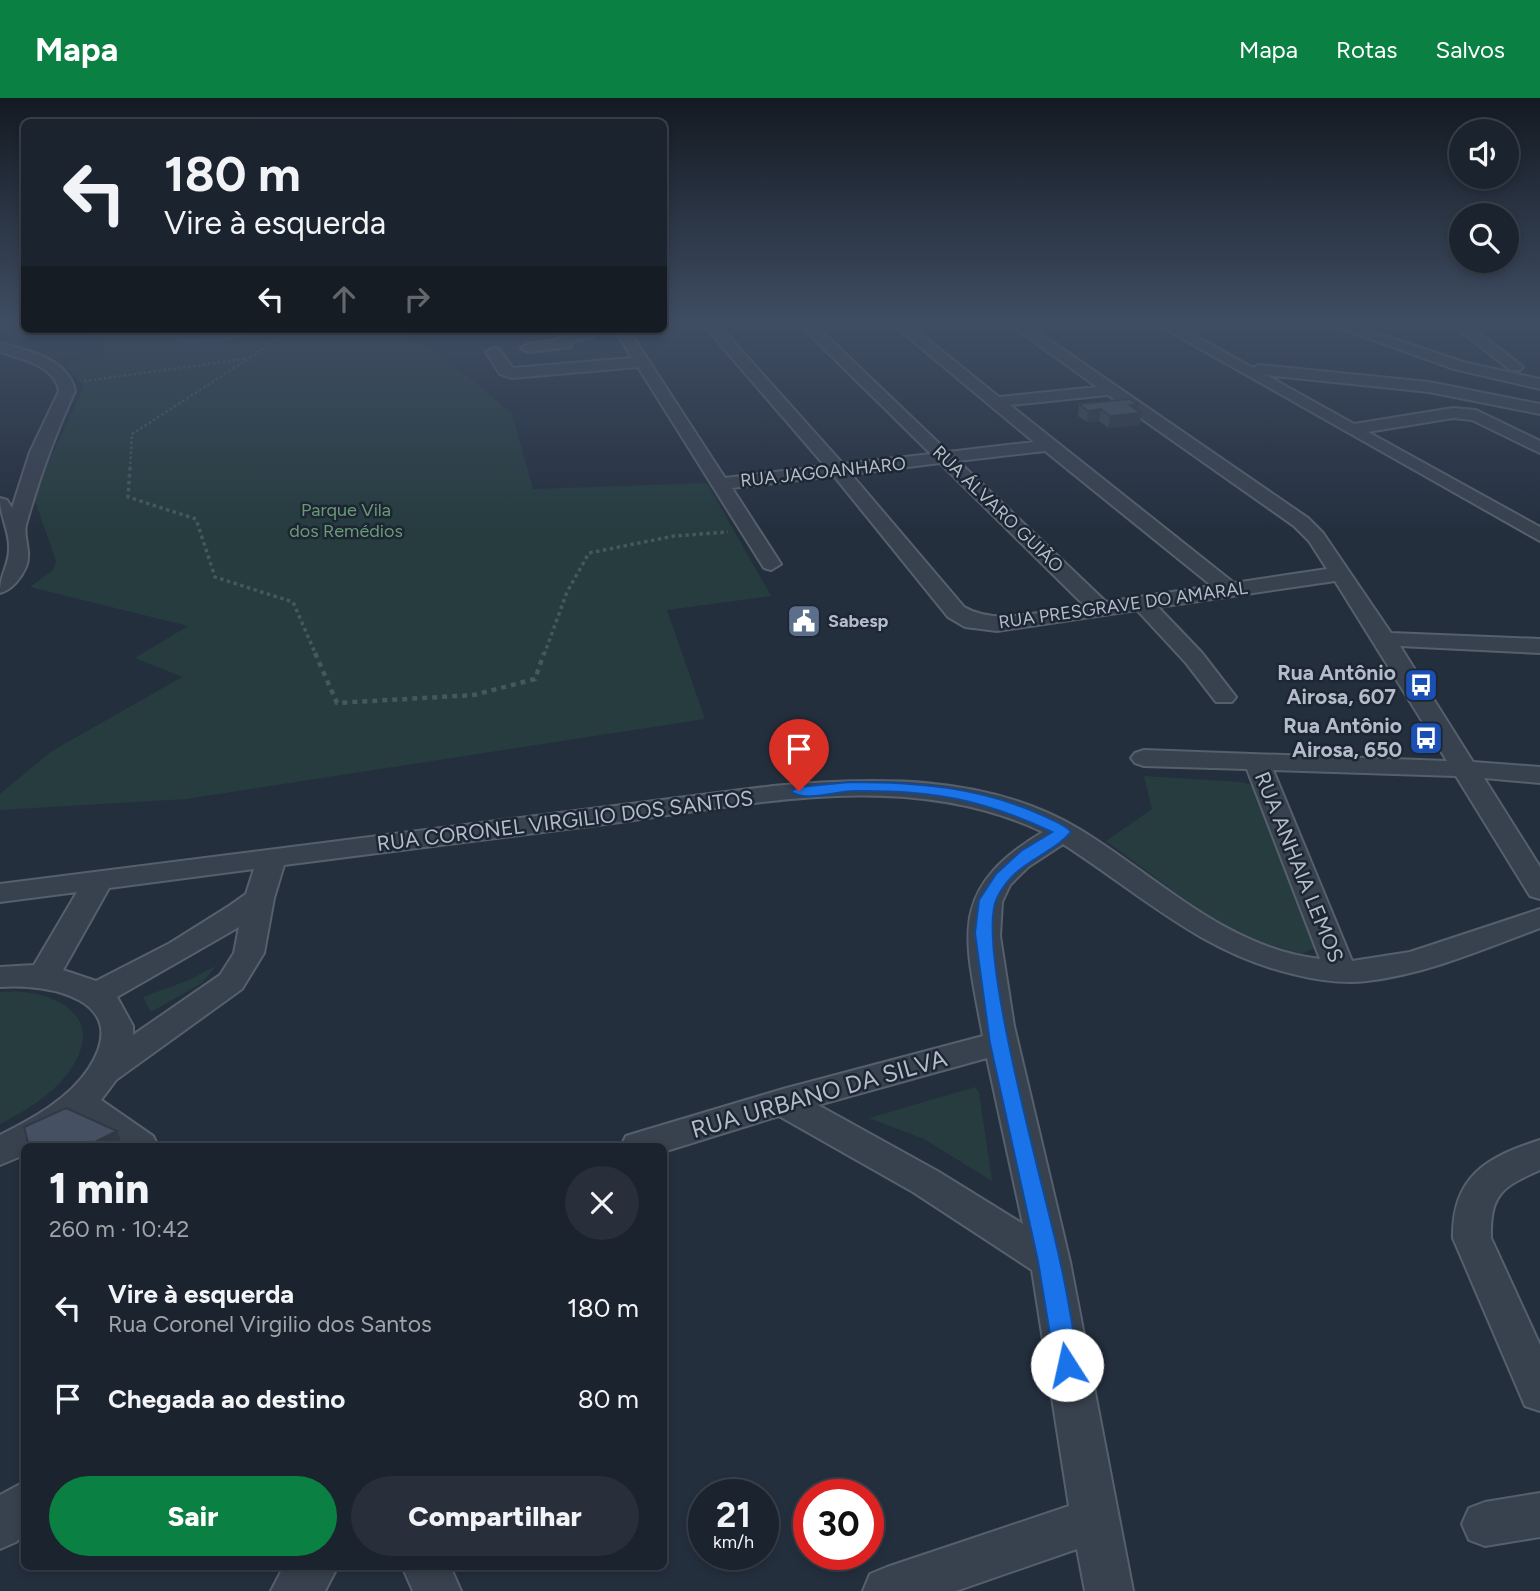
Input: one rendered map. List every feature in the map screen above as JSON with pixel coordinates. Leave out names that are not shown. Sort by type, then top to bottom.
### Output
[{"type":"street","points":[[0,587],[11,577],[17,562],[17,524],[39,452],[67,392]]},
{"type":"street","points":[[662,392],[771,564]]},
{"type":"street","name":"RUA PRESGRAVE DO AMARAL","points":[[769,392],[964,619],[981,624],[998,624],[1338,574]]},
{"type":"street","name":"RUA ÁLVARO GUIÃO","points":[[877,392],[1100,608]]},
{"type":"street","points":[[984,392],[1052,445],[1130,513],[1229,589]]},
{"type":"street","points":[[997,402],[1096,392]]},
{"type":"street","points":[[1114,392],[1301,522],[1316,537],[1467,769],[1540,890]]},
{"type":"street","points":[[1287,392],[1539,534]]},
{"type":"street","points":[[1453,392],[1540,409]]},
{"type":"street","points":[[1353,429],[1453,413],[1469,413],[1540,448]]},
{"type":"street","name":"RUA JAGOANHARO","points":[[719,484],[1052,445]]},
{"type":"street","points":[[0,504],[17,524]]},
{"type":"street","points":[[1142,603],[1194,658],[1224,698]]},
{"type":"street","points":[[1384,639],[1540,646]]},
{"type":"street","points":[[1144,758],[1467,769],[1540,775]]},
{"type":"street","name":"RUA ANHAIA LEMOS","points":[[1257,763],[1342,972]]},
{"type":"street","name":"RUA CORONEL VIRGILIO DOS SANTOS","points":[[0,893],[850,786],[913,787],[961,793],[1013,808],[1063,832],[1164,904],[1211,933],[1270,957],[1342,972],[1393,966],[1540,918]]},
{"type":"street","points":[[1063,832],[1027,854],[1002,877],[987,900],[984,933],[999,1043],[1049,1261],[1093,1521],[1109,1591]]},
{"type":"street","points":[[0,1151],[39,1132],[79,1102],[104,1072],[231,982],[249,953],[259,898],[272,859]]},
{"type":"street","points":[[44,975],[99,881]]},
{"type":"street","points":[[97,993],[168,958],[230,921],[259,898]]},
{"type":"street","points":[[0,977],[44,975],[65,979],[97,993],[114,1014],[116,1041],[104,1072]]},
{"type":"street","name":"RUA URBANO DA SILVA","points":[[649,1143],[783,1102],[999,1043]]},
{"type":"street","points":[[79,1102],[136,1143]]},
{"type":"street","points":[[783,1102],[926,1182],[1049,1261]]},
{"type":"street","points":[[1540,1154],[1503,1171],[1479,1190],[1470,1213],[1472,1238],[1540,1392]]},
{"type":"street","points":[[0,1526],[21,1507]]},
{"type":"street","points":[[1485,1524],[1540,1514]]},
{"type":"street","points":[[887,1591],[1093,1521]]},
{"type":"street","points":[[0,1532],[21,1523]]},
{"type":"street","points":[[295,1591],[311,1570]]},
{"type":"street","points":[[428,1570],[437,1591]]},
{"type":"path","points":[[197,392],[132,434],[128,496],[196,519],[215,577],[293,602],[337,703],[474,695],[535,679],[568,592],[589,553],[674,536],[749,530]]},
{"type":"green space","name":"Parque Vila dos Remédios","points":[[82,392],[486,392],[512,414],[533,489],[707,483],[771,596],[667,610],[705,719],[186,799],[0,810],[0,794],[52,751],[182,677],[135,658],[188,626],[30,587],[53,570],[56,561],[33,495]]},
{"type":"green space","points":[[1144,776],[1242,782],[1255,786],[1315,948],[1301,954],[1230,933],[1106,841],[1152,809]]},
{"type":"green space","points":[[216,966],[202,983],[151,1012],[143,997],[189,980]]},
{"type":"green space","points":[[0,992],[39,994],[56,1000],[70,1009],[79,1021],[83,1035],[80,1053],[54,1089],[0,1124]]},
{"type":"green space","points":[[975,1087],[979,1093],[992,1181],[924,1139],[869,1118]]},
{"type":"building","points":[[1130,399],[1137,404],[1130,405],[1141,413],[1110,416],[1101,409],[1088,411],[1079,404]]},
{"type":"building","points":[[66,1108],[117,1131],[93,1143],[28,1143],[24,1127]]},
{"type":"place","name":"Sabesp","points":[[804,621]]},
{"type":"place","name":"Rua Antônio Airosa, 607","points":[[1421,685]]},
{"type":"place","name":"Rua Antônio Airosa, 650","points":[[1426,738]]},
{"type":"route","points":[[799,791],[850,786],[913,787],[961,793],[1013,808],[1063,832],[1027,854],[1002,877],[987,900],[984,933],[999,1043],[1049,1261],[1067,1365]]}]
